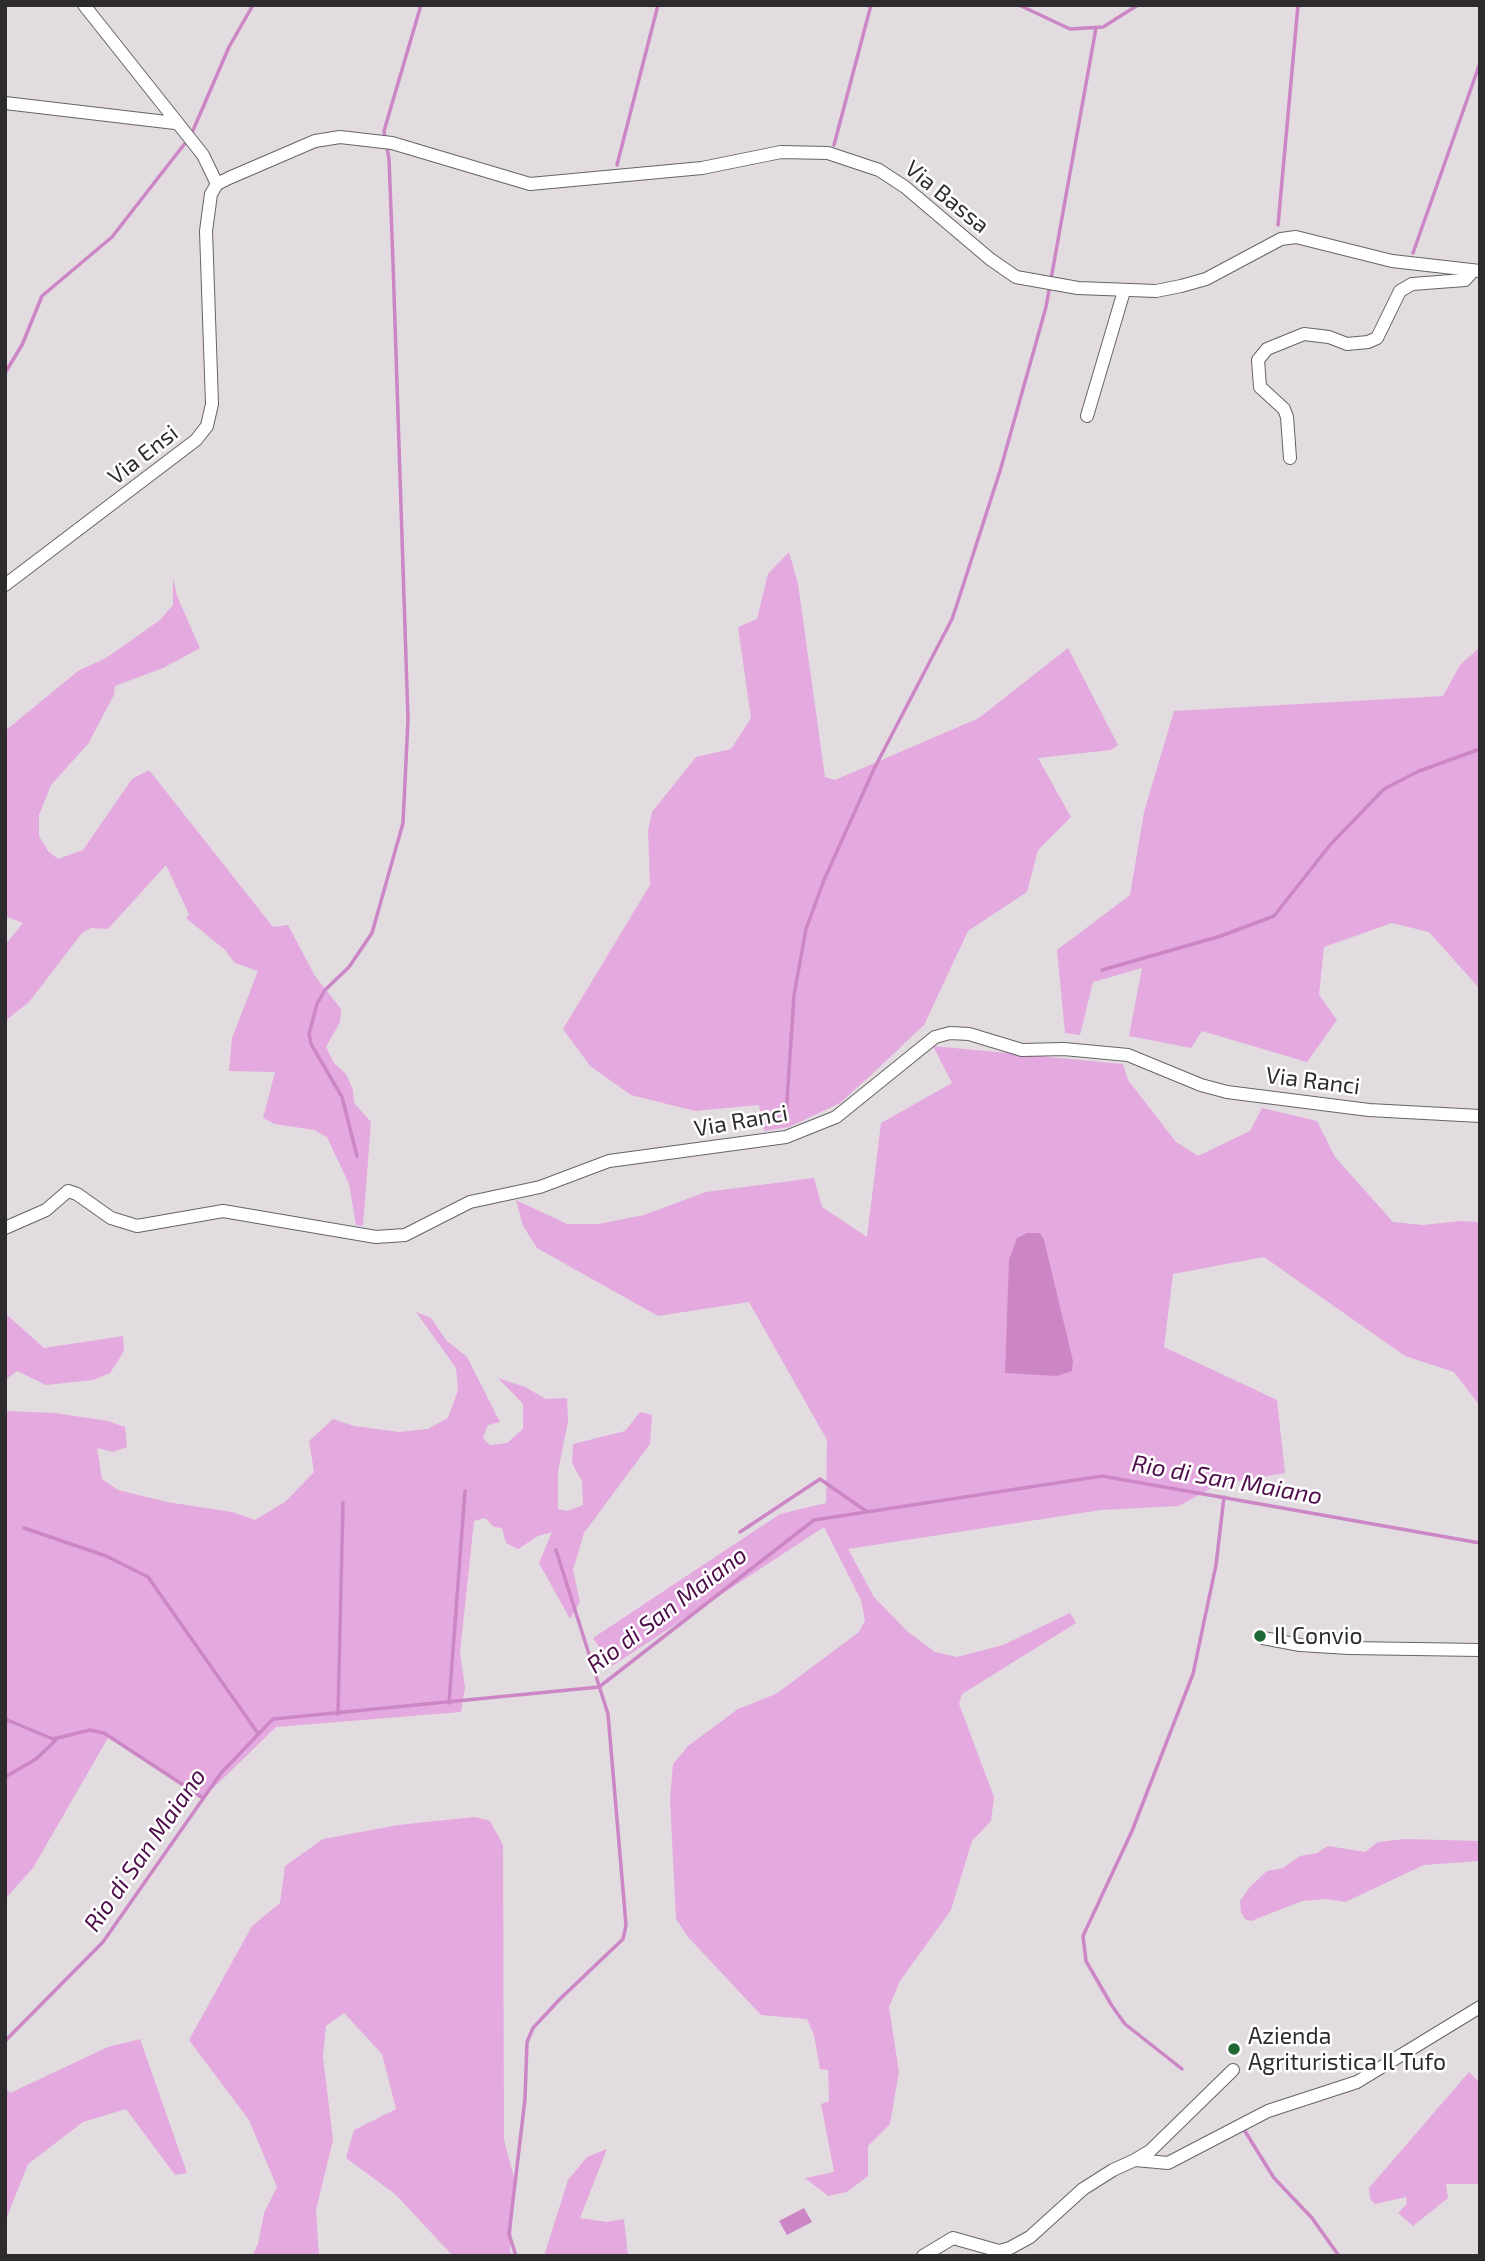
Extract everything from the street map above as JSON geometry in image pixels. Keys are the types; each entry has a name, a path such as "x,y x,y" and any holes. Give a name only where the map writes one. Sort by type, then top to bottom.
{"street":[{"path":"84,5 195,146 217,184"},
{"path":"5,103 178,127"},
{"name":"Via Bassa","path":"217,184 315,141 340,137 386,142 514,180 550,184 702,168 781,152 828,153 879,170 929,204 1002,269 1016,277 1051,285 1156,291 1206,279 1265,246 1281,239 1296,237 1392,261 1477,271"},
{"name":"Via Ensi","path":"5,586 196,440 207,426 212,404 206,211 217,184"},
{"path":"1290,458 1284,409 1260,387 1258,359 1267,349 1304,334 1329,337 1347,344 1368,342 1377,338 1400,291 1412,284 1465,280 1477,271"},
{"path":"1087,416 1124,291"},
{"name":"Via Ranci","path":"5,1228 46,1210 68,1191 111,1218 137,1226 223,1210 376,1237 405,1235 470,1202 540,1187 609,1161 786,1138 836,1117 935,1037 950,1032 969,1034 1022,1050 1064,1049 1128,1055 1201,1086 1227,1092 1369,1110 1480,1116"},
{"path":"1263,1638 1300,1645 1349,1648 1480,1650"},
{"path":"1135,2160 1168,2163 1268,2111 1357,2082 1480,2007"},
{"path":"923,2256 953,2238 999,2251 1030,2237 1083,2189 1150,2151 1233,2070"}],"shaded area":[{"path":"789,552 798,584 825,777 835,780 979,718 1068,648 1118,745 1111,750 1038,758 1071,817 1038,850 1027,892 968,931 924,1025 872,1074 840,1103 789,1127 764,1131 759,1105 695,1111 631,1095 590,1066 563,1029 650,885 648,831 652,812 696,757 731,749 751,718 738,627 757,619 768,574"},
{"path":"173,578 177,596 200,648 163,668 115,686 114,695 88,744 51,785 39,815 39,836 48,851 58,859 83,850 132,779 149,770 273,927 288,925 315,976 341,1009 340,1022 326,1047 334,1063 346,1074 353,1090 354,1103 371,1122 363,1226 356,1225 349,1184 327,1137 314,1130 275,1124 263,1118 275,1072 229,1071 232,1038 258,971 235,963 225,950 186,918 189,914 166,865 108,929 91,928 82,933 29,1002 5,1021 5,945 23,923 5,916 5,731 78,671 106,658 160,620 173,605"},
{"path":"1480,647 1480,989 1429,932 1392,923 1324,947 1319,995 1337,1020 1307,1062 1202,1031 1191,1048 1129,1036 1142,968 1093,982 1080,1035 1065,1033 1057,950 1130,895 1144,812 1174,711 1443,696 1460,665"},
{"path":"933,1046 1123,1064 1128,1080 1176,1142 1198,1156 1250,1131 1262,1108 1317,1121 1335,1157 1393,1222 1423,1225 1480,1222 1480,1406 1454,1372 1405,1356 1264,1257 1173,1274 1164,1347 1277,1400 1285,1473 1219,1484 1179,1506 1101,1510 848,1549 874,1597 907,1631 935,1652 957,1657 1003,1645 1070,1613 1076,1623 962,1694 959,1704 994,1797 991,1821 972,1841 951,1910 900,1981 889,2007 899,2072 890,2124 868,2146 868,2176 847,2192 828,2196 805,2178 834,2172 821,2104 829,2101 828,2070 820,2069 814,2035 807,2019 761,2015 688,1937 676,1919 670,1799 673,1764 688,1746 738,1709 776,1694 859,1632 865,1620 861,1600 824,1527 612,1666 593,1638 780,1514 826,1503 827,1440 749,1302 658,1316 537,1248 523,1226 516,1200 567,1224 598,1224 644,1215 706,1192 814,1178 822,1207 867,1237 881,1123 952,1083"},
{"path":"1027,1233 1040,1233 1044,1240 1073,1361 1072,1371 1057,1376 1005,1373 1009,1260 1017,1238"},
{"path":"416,1312 431,1318 446,1340 467,1357 500,1422 488,1425 483,1438 490,1445 507,1443 523,1429 523,1404 498,1378 525,1387 546,1399 567,1398 568,1422 558,1471 558,1509 567,1511 583,1505 582,1481 572,1463 573,1444 625,1431 640,1412 652,1415 650,1444 584,1533 573,1570 580,1602 570,1619 539,1563 552,1532 538,1536 518,1549 506,1543 502,1528 494,1527 485,1518 474,1521 460,1652 465,1688 461,1712 276,1727 203,1798 109,1736 33,1868 5,1899 5,1411 55,1413 108,1421 125,1427 127,1447 113,1452 97,1448 102,1479 118,1490 167,1502 232,1512 255,1520 285,1502 314,1472 309,1441 333,1419 354,1426 399,1432 428,1429 448,1418 458,1390 456,1368"},
{"path":"5,1313 44,1348 123,1336 124,1351 110,1373 93,1380 46,1385 17,1371 5,1380"},
{"path":"475,1817 490,1821 503,1845 504,2140 515,2181 510,2253 524,2256 453,2256 395,2194 346,2158 354,2130 396,2109 382,2054 344,2013 326,2026 323,2057 333,2140 316,2210 319,2256 252,2256 258,2244 264,2213 277,2187 249,2120 189,2040 252,1926 280,1903 285,1866 323,1839 398,1825"},
{"path":"1405,1839 1480,1841 1480,1861 1424,1865 1345,1902 1327,1899 1302,1901 1251,1921 1245,1919 1241,1912 1240,1901 1250,1887 1267,1871 1283,1868 1300,1856 1317,1853 1328,1846 1365,1852 1378,1842"},
{"path":"140,2039 187,2173 175,2175 126,2109 83,2122 28,2164 5,2222 5,2087 10,2093 108,2047"},
{"path":"1469,2072 1480,2083 1480,2184 1446,2184 1448,2198 1413,2226 1398,2213 1407,2204 1406,2197 1375,2204 1370,2199 1369,2188"},
{"path":"607,2149 580,2218 607,2222 624,2219 628,2256 544,2256 568,2180 587,2157"},
{"path":"804,2208 812,2222 787,2235 779,2221"}],"waterway":[{"path":"191,135 229,47 253,5"},
{"path":"357,1156 342,1097 311,1044 309,1034 317,1004 325,990 349,967 372,933 403,823 408,720 389,159 384,131 421,5"},
{"path":"617,165 658,5"},
{"path":"834,145 871,5"},
{"path":"1019,5 1070,29 1103,27 1138,5"},
{"path":"1278,225 1298,5"},
{"path":"786,1116 794,995 806,929 824,880 874,769 952,619 1000,471 1046,307 1096,28"},
{"path":"1413,253 1480,63"},
{"path":"5,373 22,345 42,296 112,237 186,142"},
{"path":"1102,970 1221,936 1274,916 1330,845 1384,789 1419,771 1480,749"},
{"name":"Rio di San Maiano","path":"5,2041 103,1942 221,1773 273,1719 599,1687 814,1520 1102,1476 1480,1543"},
{"path":"740,1532 820,1479 866,1511"},
{"path":"449,1703 465,1491"},
{"path":"1182,2069 1125,2024 1086,1961 1083,1936 1132,1831 1193,1674 1216,1565 1224,1497"},
{"path":"338,1714 343,1503"},
{"path":"24,1528 106,1556 148,1577 257,1732"},
{"path":"516,2256 509,2234 525,2099 527,2042 533,2028 560,1999 623,1939 626,1925 608,1714 556,1550"},
{"path":"5,1719 53,1739 90,1730 104,1733 203,1798"},
{"path":"5,1777 36,1759 56,1740"},
{"path":"1243,2128 1274,2178 1312,2218 1339,2256"}],"place":[{"name":"Il Convio","path":"1260,1636"},
{"name":"Azienda Agrituristica Il Tufo","path":"1234,2049"}]}
